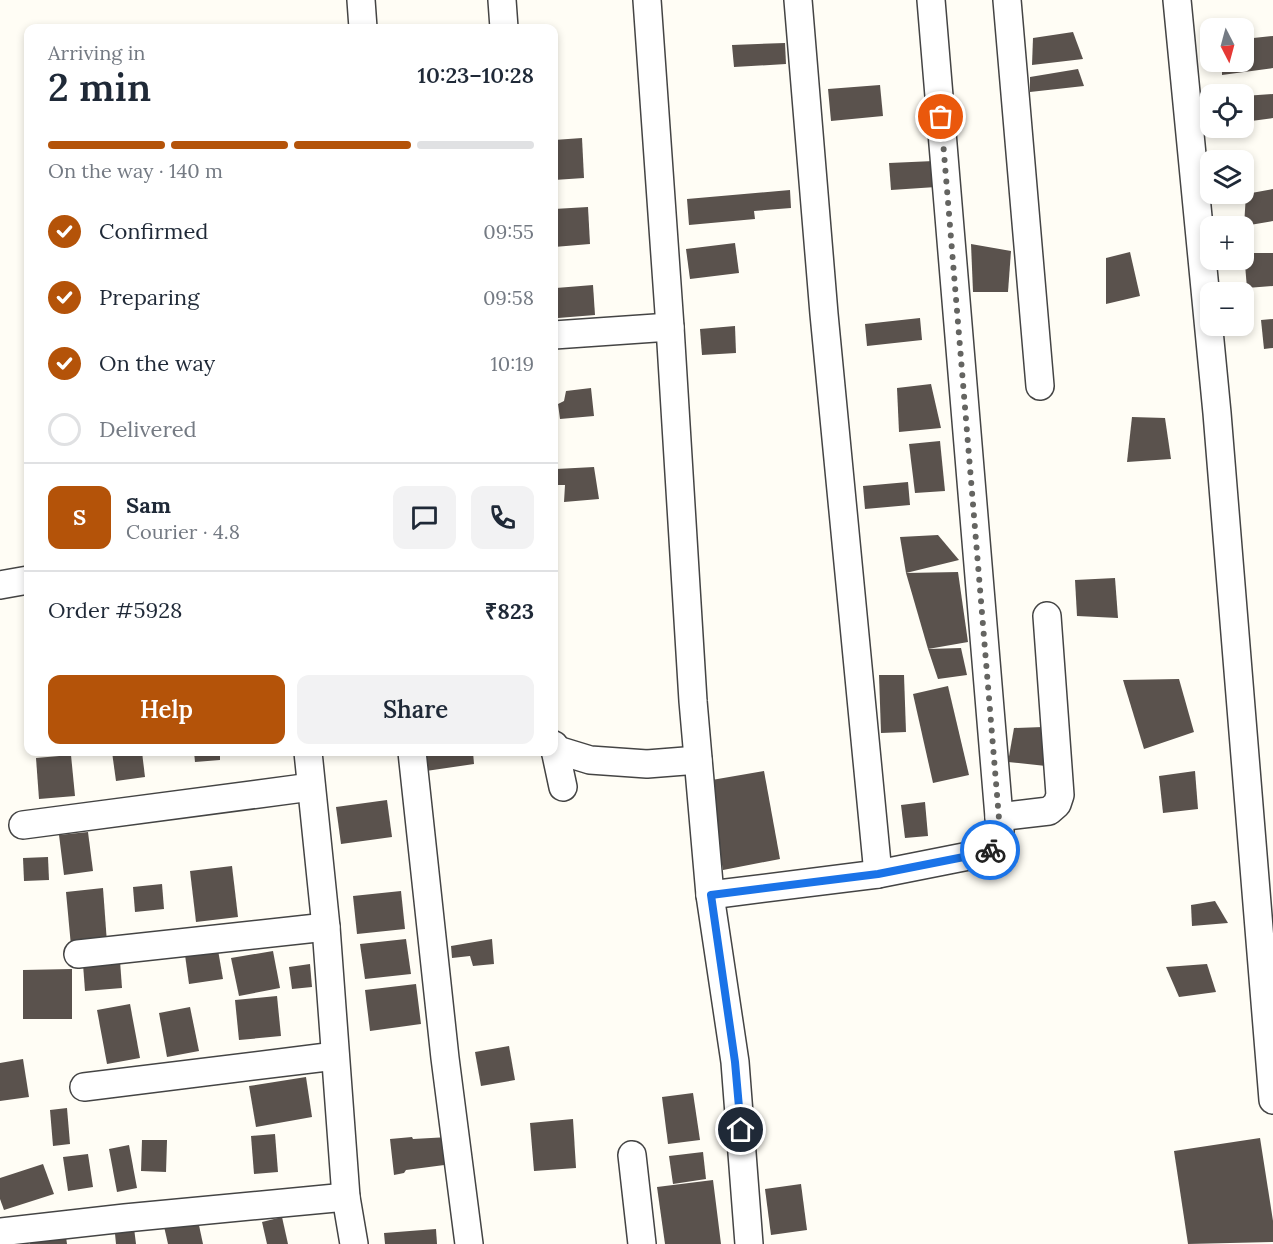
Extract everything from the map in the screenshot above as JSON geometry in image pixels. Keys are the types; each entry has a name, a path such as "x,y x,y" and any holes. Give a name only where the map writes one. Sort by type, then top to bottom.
{"street":[{"path":"362,0 363,24"},
{"path":"502,0 504,24"},
{"path":"647,0 698,760 711,895 735,1062 749,1244"},
{"path":"798,0 824,314 878,874"},
{"path":"711,895 878,874 984,853 997,847 1000,831 999,817 931,0"},
{"path":"1007,0 1040,386"},
{"path":"1177,0 1217,414 1273,1100"},
{"path":"558,335 670,327"},
{"path":"0,585 24,581"},
{"path":"999,817 1049,810 1057,804 1060,795 1047,616"},
{"path":"558,748 590,760 647,764 698,760"},
{"path":"308,756 326,927 346,1197 354,1244"},
{"path":"412,756 442,1034 469,1244"},
{"path":"556,756 563,787"},
{"path":"22,825 311,787"},
{"path":"78,954 326,927"},
{"path":"84,1087 335,1056"},
{"path":"632,1155 642,1244"},
{"path":"0,1232 136,1216 346,1197"}],"building":[{"path":"1073,32 1083,59 1032,65 1033,38"},
{"path":"1273,36 1273,68 1254,71 1254,38"},
{"path":"785,43 786,64 734,67 732,45"},
{"path":"1078,69 1084,86 1030,92 1030,77"},
{"path":"1222,72 1244,72 1222,75"},
{"path":"880,85 883,116 831,121 828,89"},
{"path":"1273,94 1273,118 1254,121 1254,95"},
{"path":"582,138 584,178 558,180 558,140"},
{"path":"934,161 936,187 891,190 889,163"},
{"path":"1273,189 1273,221 1254,224 1254,216 1245,216 1245,204 1254,204 1254,193"},
{"path":"790,190 791,208 754,211 755,219 689,225 687,199"},
{"path":"588,207 590,244 558,247 558,209"},
{"path":"735,243 739,273 690,279 686,249"},
{"path":"971,244 1011,251 1008,292 973,292"},
{"path":"1130,252 1140,296 1106,304 1106,258"},
{"path":"1254,253 1273,253 1273,286 1254,287 1254,282 1246,282 1245,270 1254,270"},
{"path":"593,285 595,315 558,318 558,288"},
{"path":"920,318 922,340 867,346 865,324"},
{"path":"1273,319 1273,348 1264,349 1261,320"},
{"path":"735,326 736,353 702,355 700,329"},
{"path":"931,384 941,428 899,432 897,388"},
{"path":"591,388 594,416 560,419 558,404 564,401 566,391"},
{"path":"1132,417 1165,418 1171,459 1127,462"},
{"path":"940,441 945,491 915,493 909,444"},
{"path":"594,467 599,499 564,502 565,485 558,485 558,469"},
{"path":"908,482 910,505 865,509 863,486"},
{"path":"938,535 959,560 906,573 900,537"},
{"path":"958,572 968,642 928,649 906,573"},
{"path":"1115,578 1118,618 1077,616 1075,580"},
{"path":"961,648 967,675 938,679 928,649"},
{"path":"879,675 904,675 906,732 881,733"},
{"path":"1179,679 1194,732 1144,749 1123,680"},
{"path":"948,686 969,775 933,783 913,694"},
{"path":"1043,727 1046,766 1008,762 1014,728"},
{"path":"71,756 75,796 39,799 36,758"},
{"path":"113,756 142,756 145,777 116,781"},
{"path":"194,756 220,756 220,760 195,762"},
{"path":"424,756 473,756 474,764 426,771"},
{"path":"764,771 780,859 723,870 706,781"},
{"path":"1195,771 1198,809 1163,813 1159,776"},
{"path":"387,800 392,837 341,844 336,807"},
{"path":"925,802 928,836 905,838 901,805"},
{"path":"88,832 93,871 64,875 59,835"},
{"path":"48,857 49,880 24,881 23,858"},
{"path":"232,866 238,917 196,922 190,871"},
{"path":"162,884 164,909 135,912 133,887"},
{"path":"103,888 107,943 71,946 66,892"},
{"path":"401,891 405,929 357,934 353,896"},
{"path":"1215,901 1228,923 1192,926 1191,905"},
{"path":"406,939 411,974 365,979 360,944"},
{"path":"492,939 494,964 473,966 470,956 452,958 451,946"},
{"path":"218,950 223,979 189,984 185,955"},
{"path":"273,951 280,988 239,996 231,958"},
{"path":"120,961 122,988 85,991 83,964"},
{"path":"310,964 312,987 292,989 289,967"},
{"path":"1207,964 1216,992 1179,997 1166,967"},
{"path":"72,969 72,1019 23,1019 23,970"},
{"path":"416,984 421,1024 370,1031 365,990"},
{"path":"277,996 281,1036 239,1040 235,1000"},
{"path":"130,1004 140,1058 107,1064 97,1010"},
{"path":"190,1007 199,1051 167,1057 159,1013"},
{"path":"509,1046 515,1080 481,1086 475,1052"},
{"path":"23,1059 29,1097 0,1101 0,1063"},
{"path":"306,1077 312,1117 256,1127 249,1086"},
{"path":"693,1093 700,1140 668,1144 662,1097"},
{"path":"67,1108 70,1144 53,1146 50,1110"},
{"path":"573,1119 576,1168 534,1171 530,1123"},
{"path":"275,1134 278,1172 254,1174 251,1136"},
{"path":"412,1137 413,1139 449,1137 452,1164 406,1170 404,1173 394,1175 390,1139"},
{"path":"1260,1138 1273,1221 1273,1242 1188,1244 1174,1151"},
{"path":"142,1140 167,1140 166,1172 141,1171"},
{"path":"129,1145 137,1188 117,1192 109,1149"},
{"path":"703,1152 706,1179 673,1184 669,1156"},
{"path":"88,1154 93,1187 68,1191 63,1157"},
{"path":"43,1164 54,1194 4,1210 0,1199 0,1178"},
{"path":"713,1180 721,1244 665,1244 657,1187"},
{"path":"801,1184 807,1230 771,1235 765,1189"},
{"path":"197,1216 203,1244 168,1244 163,1222"},
{"path":"282,1217 288,1244 267,1244 262,1222"},
{"path":"133,1220 136,1244 116,1244 114,1223"},
{"path":"436,1229 437,1244 385,1244 384,1233"},
{"path":"65,1230 67,1244 30,1244 29,1233"}],"way so far":[{"path":"941,117 1000,831 997,847 990,850"}],"route":[{"path":"741,1130 735,1062 711,895 878,874 990,850"}]}
